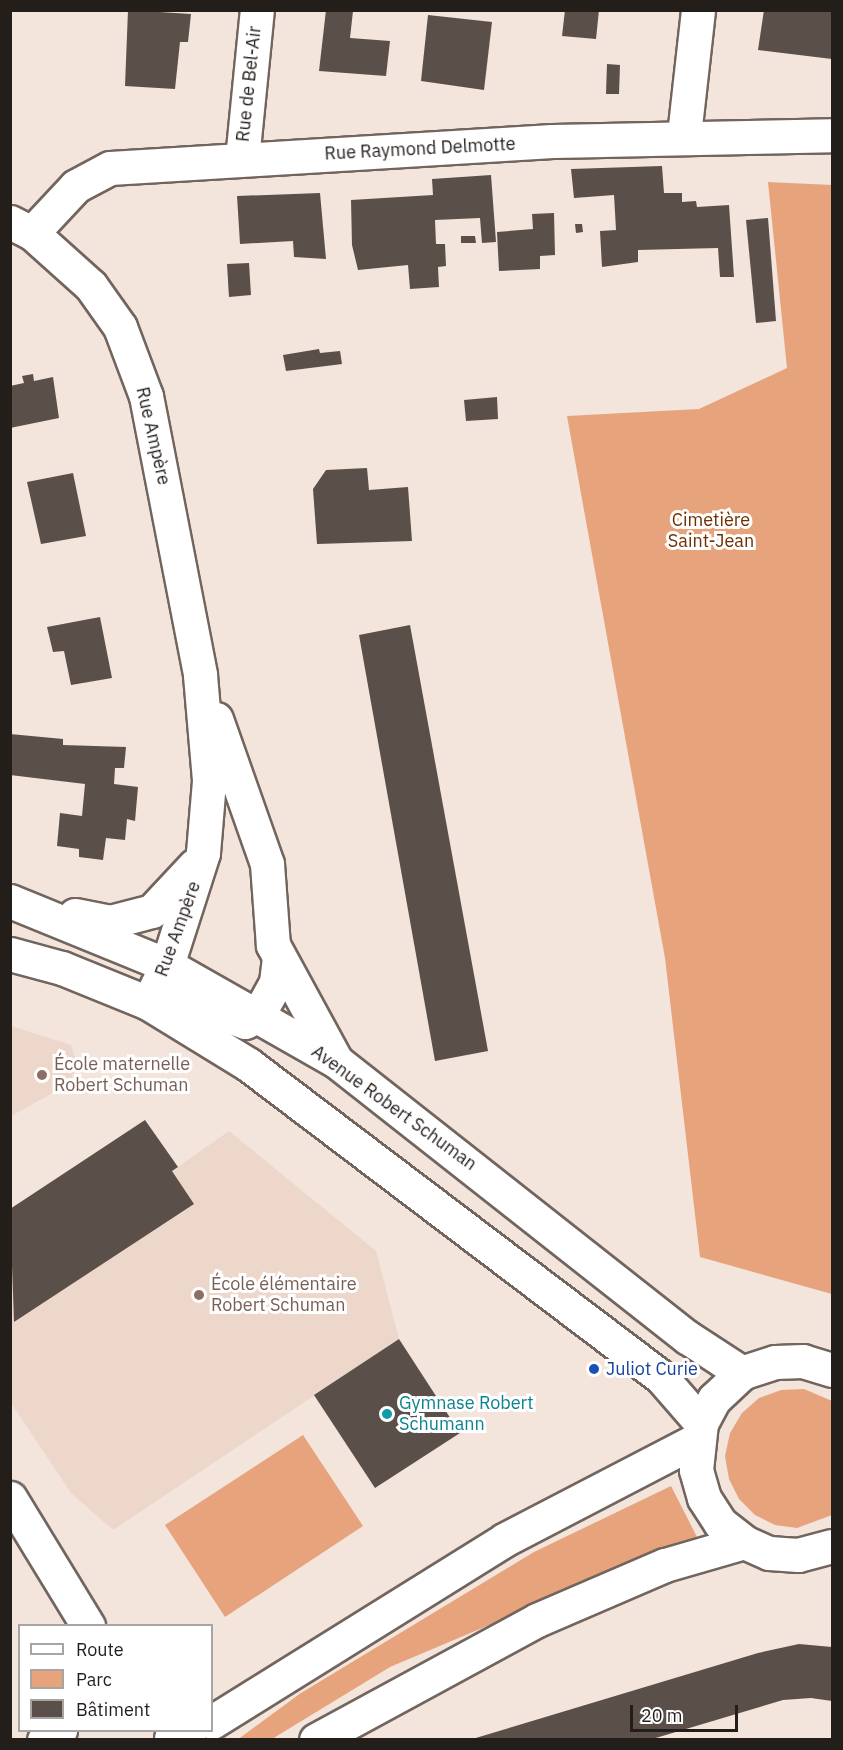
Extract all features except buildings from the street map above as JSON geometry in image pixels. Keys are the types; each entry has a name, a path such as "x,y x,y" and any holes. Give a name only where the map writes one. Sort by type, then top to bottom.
{"main road":[{"name":"Rue de Bel-Air","path":"242,159 257,10"},
{"path":"684,135 698,10"},
{"name":"Rue Raymond Delmotte","path":"21,228 76,186 110,168 684,135 832,135"},
{"name":"Rue Ampère","path":"10,198 21,228 92,286 120,327 146,396 200,675 209,781 203,853 167,965 148,1003"},
{"name":"Rue Ampère","path":"200,675 267,864 273,945 336,1061"},
{"name":"Rue Ampère","path":"45,915 82,915 110,922 152,911 181,884 203,853"},
{"name":"Avenue Robert Schuman","path":"10,901 167,965 336,1061 687,1337 742,1373"},
{"path":"10,954 62,968 148,1003 249,1065 661,1377 699,1431"},
{"name":"Rue Ampère","path":"258,1015 276,982 279,957"},
{"path":"148,1003 194,1004 245,1022 258,1015"},
{"path":"832,1370 802,1361 776,1362 742,1373 714,1399 699,1431 696,1470 704,1498 720,1523 744,1542 769,1553 798,1555 832,1546"},
{"path":"213,1721 504,1540 699,1431"},
{"path":"10,1498 87,1624"},
{"path":"316,1740 537,1620 665,1565 744,1542"}],"shaded area":[{"name":"École maternelle Robert Schuman","path":"11,1026 71,1045 77,1065 69,1084 11,1116"},
{"name":"École élémentaire Robert Schuman","path":"145,1120 178,1167 229,1131 376,1251 399,1339 113,1530 71,1493 11,1403 11,1209"}],"green space":[{"name":"Cimetière Saint-Jean","path":"768,182 832,185 832,1294 700,1257 665,958 567,416 699,409 787,368"},
{"path":"804,1389 832,1401 832,1515 797,1528 775,1525 755,1515 739,1499 729,1479 725,1456 730,1433 742,1413 759,1398 781,1390"},
{"path":"303,1435 363,1526 225,1617 165,1525"},
{"path":"671,1486 697,1537 390,1667 272,1739 237,1740 301,1693 534,1552"}],"place":[{"name":"École maternelle Robert Schuman","path":"42,1075"},
{"name":"École élémentaire Robert Schuman","path":"199,1295"},
{"name":"Juliot Curie","path":"594,1369"},
{"name":"Gymnase Robert Schumann","path":"387,1414"}]}
